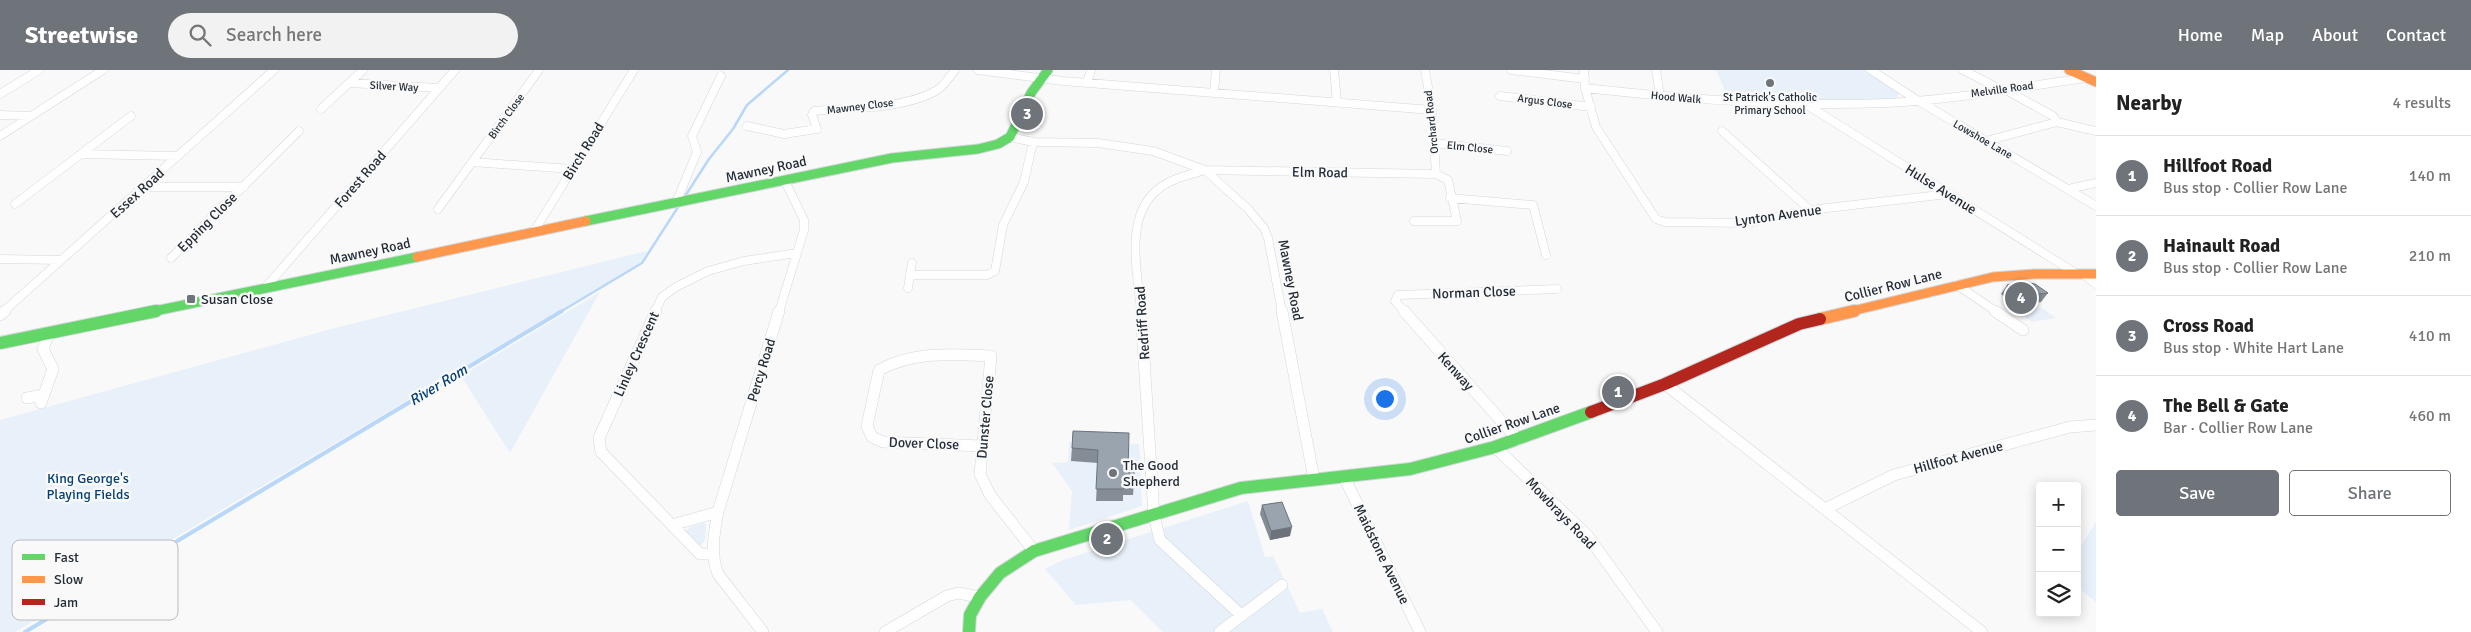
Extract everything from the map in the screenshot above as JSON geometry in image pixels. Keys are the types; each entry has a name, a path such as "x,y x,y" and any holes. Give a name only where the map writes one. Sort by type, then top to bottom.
{"main road":[{"path":"2069,70 2091,80"},
{"path":"1010,137 1044,74"},
{"name":"Mawney Road","path":"0,343 892,158 978,149 998,144 1010,137"},
{"name":"Collier Row Lane","path":"968,632 970,615 980,597 1000,573 1034,551 1241,488 1410,469 1495,447 1665,384 1799,324 1957,285 2009,276 2096,274"}],"street":[{"path":"0,94 39,70"},
{"path":"0,136 103,70"},
{"name":"Essex Road","path":"0,315 274,70"},
{"name":"Silver Way","path":"321,110 363,70"},
{"name":"Forest Road","path":"265,288 455,70"},
{"name":"Birch Close","path":"438,209 539,70"},
{"name":"Birch Road","path":"533,232 634,70"},
{"name":"Mawney Close","path":"747,126 784,134 817,129 812,115 814,112 911,100 940,87 955,70"},
{"path":"978,70 1044,74 1087,83 1432,110"},
{"path":"1087,83 1091,70"},
{"path":"1214,92 1216,70"},
{"path":"1334,70 1337,102"},
{"name":"Orchard Road","path":"1425,70 1432,110 1436,174"},
{"name":"Hood Walk","path":"1511,70 1585,79 1660,96 1806,104 1917,100"},
{"path":"1656,70 1660,96"},
{"name":"Lowshoe Lane","path":"1871,70 1917,100 2096,206"},
{"path":"1963,70 2053,116 2057,122"},
{"path":"682,202 697,152 692,136 721,76"},
{"name":"Lynton Avenue","path":"1585,79 1596,127 1656,219 1664,222 1747,223 1810,210 1948,194"},
{"name":"Melville Road","path":"1917,100 2091,80"},
{"name":"Silver Way","path":"349,84 439,88"},
{"name":"Argus Close","path":"1500,96 1590,107"},
{"name":"Hulse Avenue","path":"1806,104 1948,194 2096,284"},
{"path":"0,115 30,116"},
{"path":"15,204 131,116"},
{"path":"1986,141 2057,122 2096,131"},
{"path":"1722,131 1810,210"},
{"name":"Epping Close","path":"171,258 300,132"},
{"name":"Mawney Road","path":"1010,137 1033,142 1098,142 1154,151 1205,170 1248,209 1264,228 1268,238 1314,479"},
{"path":"911,275 987,275 995,271 1003,225 1024,182 1033,142"},
{"name":"Elm Close","path":"1434,143 1507,150"},
{"path":"81,154 178,156"},
{"path":"472,162 572,169"},
{"name":"Elm Road","path":"1205,170 1436,174"},
{"name":"Redriff Road","path":"1205,170 1172,178 1156,188 1145,201 1137,220 1136,237 1154,516 1160,540 1241,615"},
{"path":"1414,221 1457,221 1450,198 1448,180 1436,174"},
{"name":"Percy Road","path":"713,558 718,512 804,230 804,220 786,181"},
{"path":"2068,189 2096,183"},
{"name":"Epping Close","path":"145,186 244,186"},
{"path":"1450,198 1533,205 1546,255"},
{"name":"Linley Crescent","path":"713,558 700,554 602,452 599,438 662,297 676,286 703,272 798,253"},
{"path":"0,259 61,260"},
{"path":"908,288 912,263"},
{"path":"1957,285 2023,330"},
{"name":"Norman Close","path":"1395,301 1398,295 1410,294 1558,289"},
{"name":"Kenway","path":"1395,301 1518,440"},
{"path":"27,398 42,399 53,369 43,349 48,333"},
{"name":"Dover Close","path":"982,446 883,442 872,436 867,426 879,370 894,360 916,355 991,356"},
{"name":"Dunster Close","path":"991,356 980,474 990,495 1034,551"},
{"path":"1665,384 1827,508 1982,632"},
{"name":"Hillfoot Avenue","path":"1827,508 1894,475 2070,427 2096,425"},
{"name":"Mowbrays Road","path":"1495,447 1588,535 1657,632"},
{"name":"Maidstone Avenue","path":"1344,477 1420,632"},
{"path":"672,525 718,512"},
{"path":"713,558 718,574 763,632"},
{"path":"1220,632 1282,585"},
{"path":"885,632 947,596 958,594 980,597"}],"green space":[{"path":"1716,70 1865,70 1899,94 1897,98 1854,101 1812,101 1727,96"},
{"name":"King George's Playing Fields","path":"647,251 640,263 171,540 12,540 12,620 35,620 15,632 0,632 0,420 335,328"},
{"path":"600,292 510,453 461,376"},
{"path":"2015,308 2042,308 2056,318 2031,322"},
{"path":"1069,442 1139,444 1142,506 1069,530 1072,491 1052,463 1068,462"},
{"path":"1248,501 1265,557 1273,556 1300,613 1322,609 1333,632 1163,632 1131,600 1076,605 1045,569 1063,560"},
{"path":"2096,522 2096,602 2081,590 2081,546"},
{"path":"706,524 705,540 701,545 698,545 686,531 690,527"}],"building":[{"path":"2035,284 2048,293 2021,296 2007,285"},
{"name":"The Good Shepherd","path":"1073,431 1129,433 1128,472 1134,472 1134,483 1123,483 1124,489 1096,489 1098,450 1072,448"},
{"path":"1282,502 1292,527 1271,531 1262,505"}],"waterway":[{"name":"River Rom","path":"560,312 642,263 709,159 733,129 747,105 788,70"},
{"name":"River Rom","path":"178,541 562,311"},
{"name":"River Rom","path":"25,632 45,620"}],"traffic: fast":[{"path":"586,221 892,158 978,149 998,144 1010,137 1031,93 1048,70"},
{"path":"0,343 417,257"},
{"path":"969,632 970,615 980,597 1000,573 1034,551 1241,488 1410,469 1495,447 1591,412"}],"traffic: slow":[{"path":"2069,70 2096,82"},
{"path":"417,257 586,221"},
{"path":"1820,319 1993,277 2034,274 2096,274"}],"traffic: jam":[{"path":"1591,412 1665,384 1799,324 1820,319"}],"place":[{"name":"St Patrick's Catholic Primary School","path":"1770,83"},
{"name":"Cross Road","path":"1027,114"},
{"name":"The Bell & Gate","path":"2021,298"},
{"name":"Susan Close","path":"191,299"},
{"name":"Hillfoot Road","path":"1618,392"},
{"name":"The Good Shepherd","path":"1113,473"},
{"name":"Hainault Road","path":"1107,539"}]}
